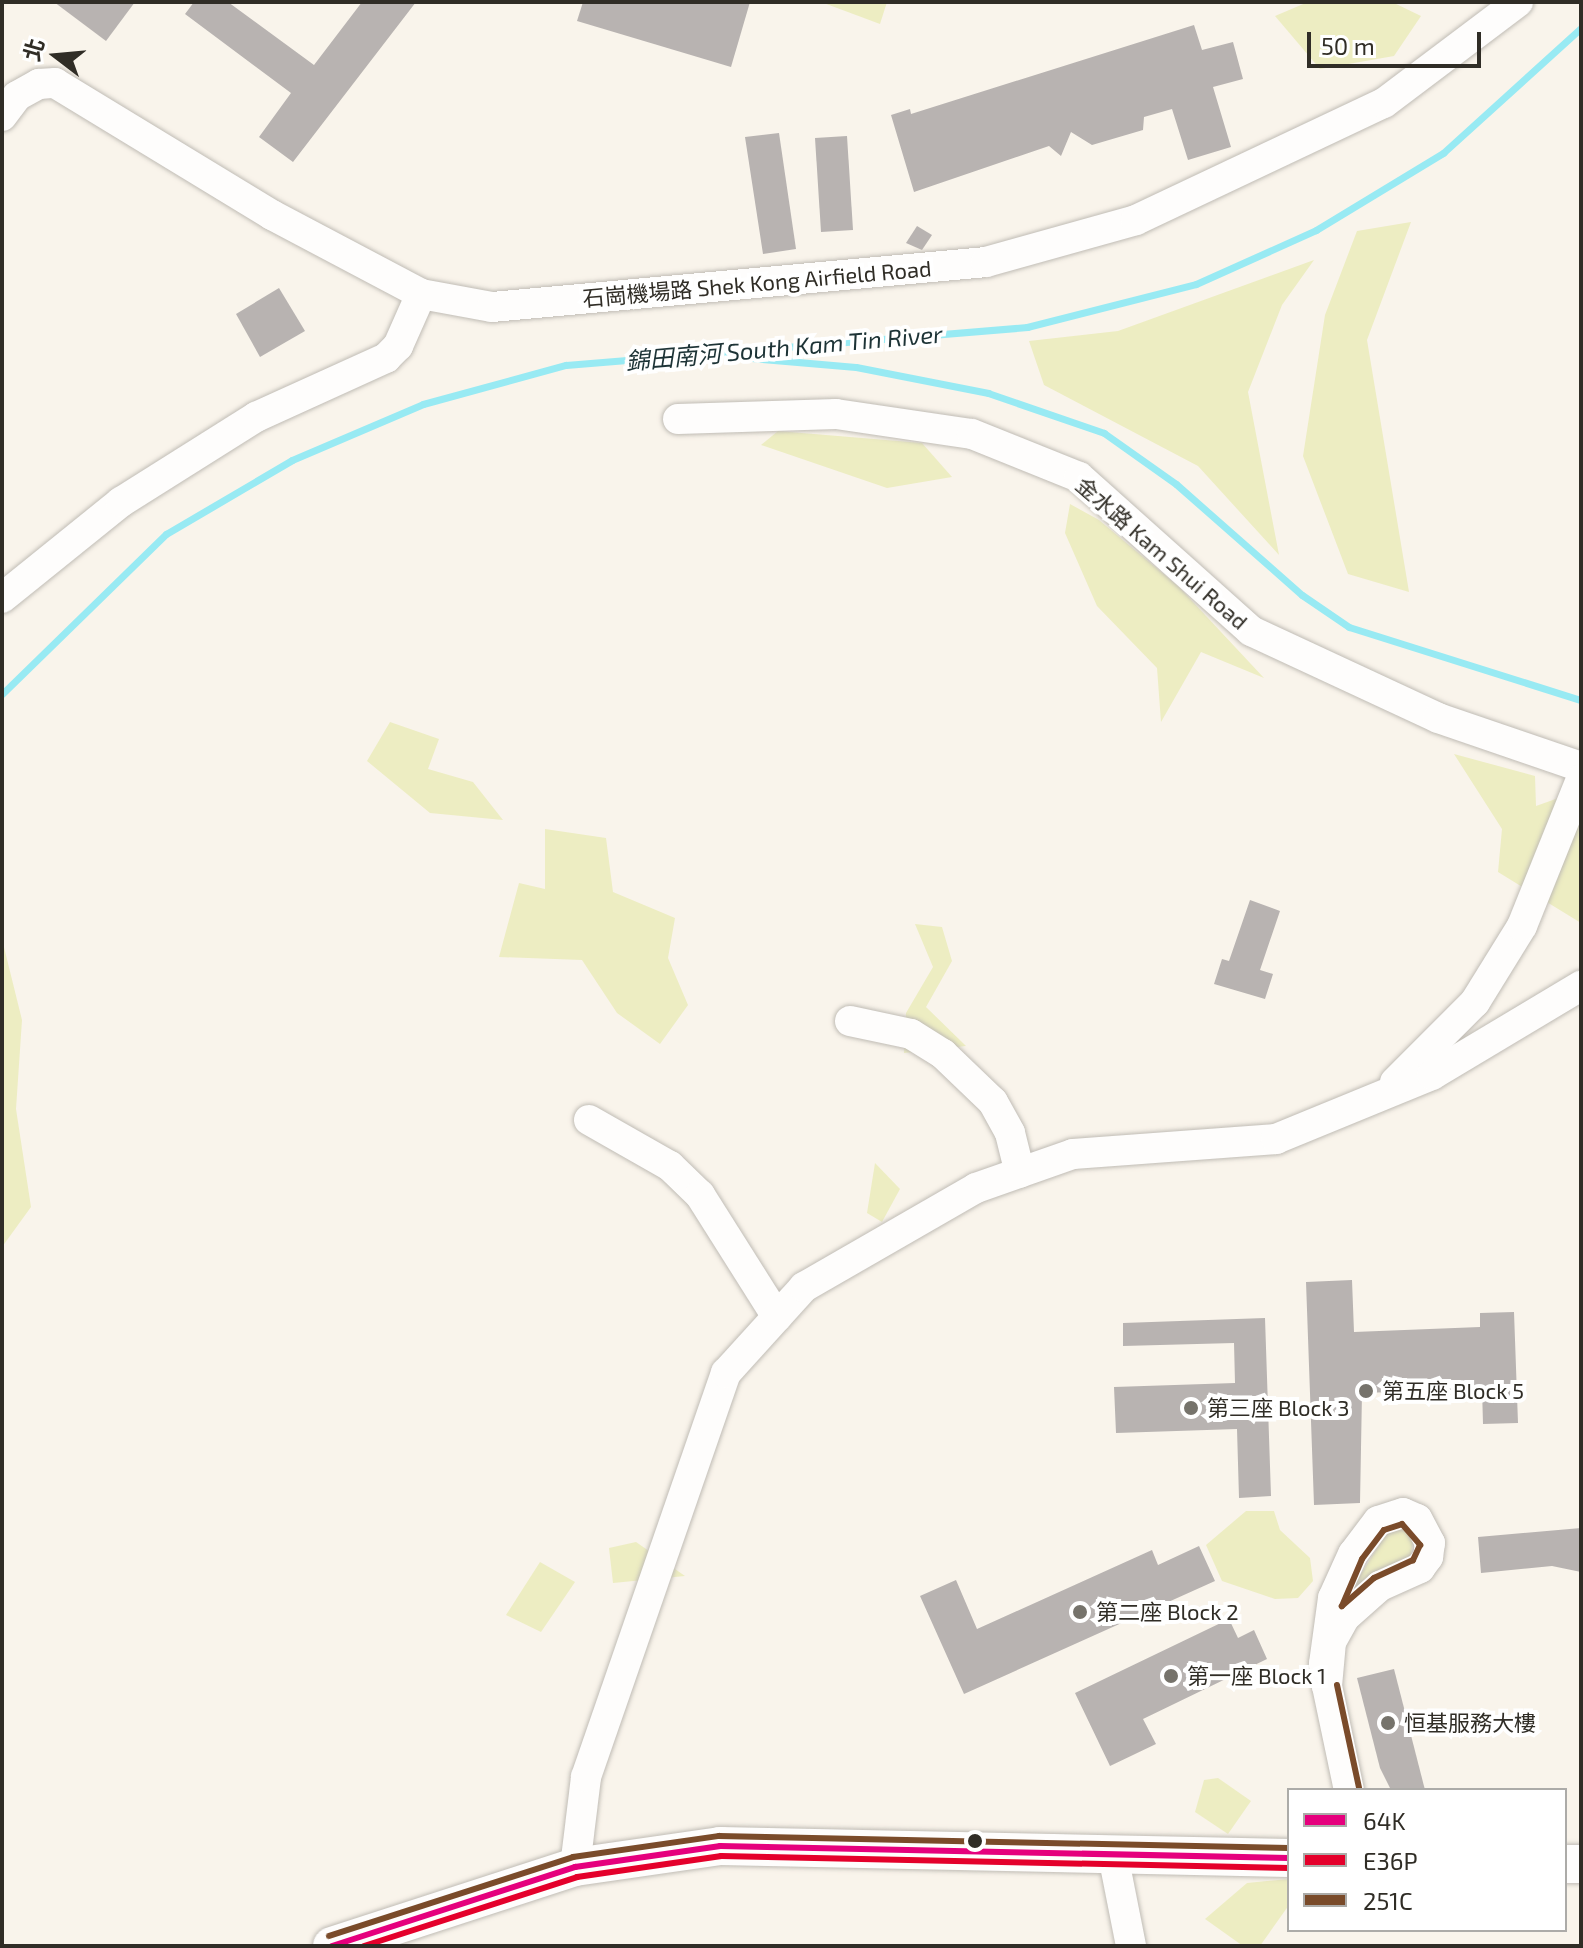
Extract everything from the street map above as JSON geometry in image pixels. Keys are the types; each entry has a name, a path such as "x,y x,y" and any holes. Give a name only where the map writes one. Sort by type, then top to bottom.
{"main road":[{"path":"332,1946 575,1867 720,1846 1287,1858"}],"street":[{"name":"石崗機場路 Shek Kong Airfield Road","path":"2,116 17,96 39,84 55,83 272,215 421,294 492,307 986,262 1136,220 1259,165 1384,103 1518,2"},
{"path":"2,598 121,502 256,417 386,358 398,346 421,294"},
{"name":"金水路 Kam Shui Road","path":"678,419 836,414 972,434 1079,477 1251,631 1438,718 1581,767"},
{"path":"1389,1090 1475,1002 1522,926 1581,779"},
{"path":"575,1867 586,1777 726,1373 804,1287 976,1188 1073,1154 1276,1139 1389,1090 1432,1075 1581,986"},
{"path":"850,1021 911,1034 943,1054 993,1102 1010,1133 1020,1173"},
{"path":"589,1120 670,1166 700,1195 777,1317"},
{"path":"1327,1686 1331,1642 1345,1617 1380,1586 1420,1568 1428,1557 1430,1543 1417,1519 1403,1513 1378,1521 1341,1575 1326,1623 1327,1686 1349,1788"},
{"path":"1113,1855 1131,1946"}],"green space":[{"path":"821,2 887,2 880,24"},
{"path":"1308,2 1392,2 1421,16 1394,56 1320,69 1275,16"},
{"path":"1411,222 1367,340 1409,592 1348,574 1303,456 1325,315 1357,231"},
{"path":"1314,260 1282,305 1248,392 1279,555 1198,466 1044,385 1029,341 1118,331"},
{"path":"778,431 922,443 952,477 887,488 761,445"},
{"path":"1070,504 1099,520 1179,587 1264,678 1201,652 1161,722 1157,668 1097,606 1065,533"},
{"path":"390,722 439,739 428,769 473,782 503,820 430,813 367,761"},
{"path":"1454,754 1535,776 1536,806 1581,790 1581,923 1498,872 1502,829"},
{"path":"545,829 606,838 613,892 675,918 668,958 688,1005 660,1044 617,1013 582,960 499,957 519,883 545,889"},
{"path":"915,924 942,927 952,961 926,1007 966,1046 904,1053 906,1013 933,967"},
{"path":"2,939 22,1020 16,1109 31,1207 2,1247"},
{"path":"875,1163 900,1189 882,1222 867,1213"},
{"path":"1246,1511 1274,1511 1280,1530 1310,1558 1313,1581 1298,1598 1275,1599 1222,1581 1206,1545"},
{"path":"1401,1527 1414,1536 1410,1558 1373,1574 1348,1595 1387,1532"},
{"path":"636,1542 685,1576 613,1583 609,1548"},
{"path":"540,1562 575,1582 541,1632 506,1615"},
{"path":"1218,1778 1251,1801 1228,1834 1195,1812 1204,1780"},
{"path":"1287,1879 1287,1908 1260,1946 1243,1946 1205,1919 1247,1883"}],"building":[{"path":"54,2 135,2 106,41"},
{"path":"194,2 228,2 314,65 362,2 416,2 293,162 259,137 291,93 185,14"},
{"path":"583,2 750,2 731,67 577,21"},
{"path":"1194,25 1202,50 1233,42 1243,79 1213,87 1231,147 1188,160 1172,109 1144,117 1143,130 1092,145 1071,132 1061,156 1049,146 914,192 891,115 910,109 911,114"},
{"path":"779,133 796,249 763,254 745,137"},
{"path":"847,136 853,230 821,232 815,138"},
{"path":"917,226 932,235 922,250 906,243"},
{"path":"279,288 305,331 260,357 236,314"},
{"path":"1250,900 1280,911 1260,970 1273,974 1265,999 1214,984 1222,959 1229,961"},
{"name":"第五座 Block 5","path":"1352,1280 1354,1332 1480,1327 1480,1313 1514,1312 1518,1423 1483,1424 1482,1389 1362,1393 1360,1503 1314,1505 1306,1282"},
{"name":"第三座 Block 3","path":"1265,1318 1271,1496 1239,1498 1237,1429 1116,1433 1114,1387 1235,1383 1234,1343 1123,1346 1123,1323"},
{"path":"1581,1528 1581,1572 1552,1566 1481,1573 1478,1537"},
{"name":"第二座 Block 2","path":"1199,1546 1215,1581 964,1694 920,1596 956,1580 977,1629 1152,1550 1158,1565"},
{"name":"第一座 Block 1","path":"1229,1619 1238,1638 1254,1630 1267,1659 1143,1719 1156,1744 1110,1766 1075,1693"},
{"name":"恒基服務大樓","path":"1394,1669 1424,1788 1390,1788 1380,1768 1357,1678"}],"waterway":[{"name":"錦田南河 South Kam Tin River","path":"2,694 166,534 292,460 423,404 566,365 1027,327 1196,284 1316,230 1443,153 1581,28"},
{"path":"728,356 856,367 988,393 1104,433 1176,484 1302,595 1349,627 1581,700"}],"transit line":[{"name":"251C","path":"1402,1524 1420,1545 1413,1560 1374,1578 1342,1606 1362,1559 1384,1530 1402,1524"},
{"name":"251C","path":"1337,1685 1359,1788"},
{"name":"251C","path":"329,1936 573,1857 719,1836 1287,1848"},
{"name":"64K","path":"332,1946 575,1867 720,1846 1287,1858"},
{"name":"E36P","path":"364,1946 577,1877 721,1856 1287,1868"}],"place":[{"name":"第五座 Block 5","path":"1366,1391"},
{"name":"第三座 Block 3","path":"1191,1408"},
{"name":"第二座 Block 2","path":"1080,1612"},
{"name":"第一座 Block 1","path":"1171,1676"},
{"name":"恒基服務大樓","path":"1388,1723"}]}
